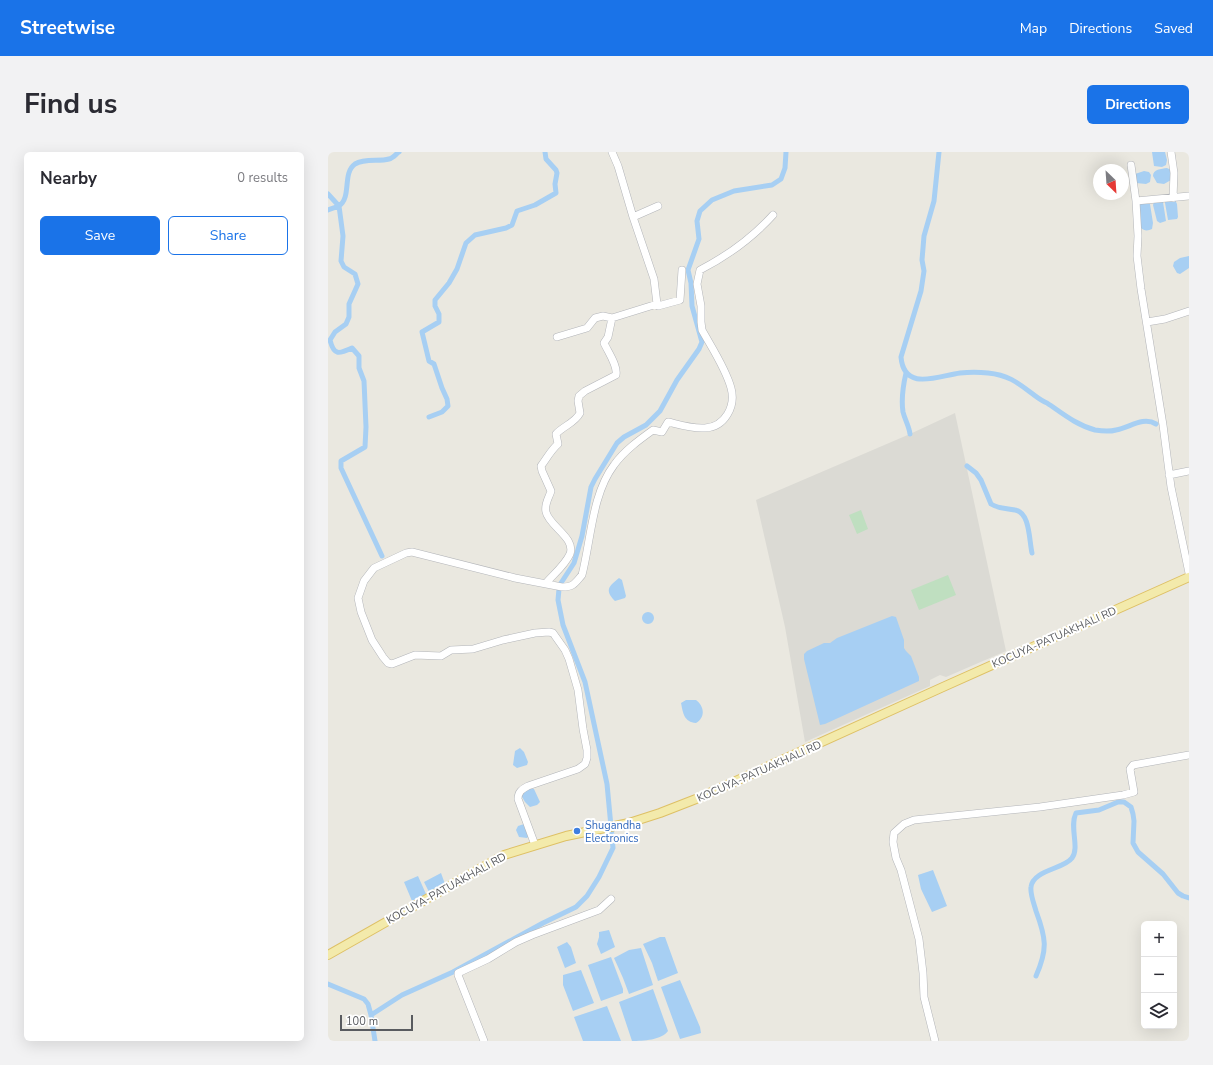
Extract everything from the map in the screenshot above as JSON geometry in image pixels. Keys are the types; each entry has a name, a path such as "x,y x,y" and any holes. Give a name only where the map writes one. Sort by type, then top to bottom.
{"main road":[{"name":"KOCUYA-PATUAKHALI RD","path":"328,955 504,855 566,836 618,825 660,813 696,799 1189,577"}],"street":[{"path":"612,152 618,166 654,279 657,304"},
{"path":"1171,152 1174,173 1173,198"},
{"path":"1131,165 1136,201 1138,236 1137,256 1141,289 1163,426 1169,475 1189,573"},
{"path":"1136,201 1189,196"},
{"path":"633,217 658,206"},
{"path":"535,845 518,799 518,794 528,786 578,769 585,764 587,758 578,690 569,658 565,650 555,636 549,632 535,633 503,640 473,649 449,650 441,656 415,655 400,662 392,664 388,663 372,640 361,612 358,598 364,581 374,568 406,553 412,552 516,578 570,587 575,583 582,575 600,492 614,465 633,444 653,430 662,432 668,422 692,428 706,428 717,424 728,416 733,403 731,387 726,374 702,330 701,306 697,284 700,270 741,246 773,215"},
{"path":"557,337 587,328 595,318 602,316 612,318 657,304 658,306 680,300 682,270"},
{"path":"1147,322 1165,319 1189,312"},
{"path":"549,583 557,570 565,562 570,553 571,547 565,535 547,516 546,503 551,491 541,466 550,455 551,450 558,444 556,434 560,429 578,418 580,413 578,401 579,396 585,391 616,375 615,367 604,343 608,336 612,318"},
{"path":"1169,475 1189,471"},
{"path":"935,1041 924,997 919,939 901,870 896,858 893,842 894,833 904,824 914,820 1040,807 1123,795 1134,792 1130,769 1133,765 1189,755"},
{"path":"484,1041 458,973 488,959 516,942 599,910 611,899"}],"shaded area":[{"path":"955,413 1006,651 946,677 940,675 930,680 930,686 805,742 785,627 756,500 910,434"}],"green space":[{"path":"861,510 868,529 857,534 849,515"},
{"path":"948,575 956,595 919,610 911,590"}],"water":[{"path":"1152,152 1165,152 1167,160 1166,165 1162,167 1154,166"},
{"path":"1167,168 1171,170 1171,180 1164,184 1157,183 1153,176 1154,172"},
{"path":"1144,171 1149,172 1151,175 1150,182 1146,184 1136,183 1135,174"},
{"path":"1175,200 1177,204 1178,217 1177,219 1168,220 1165,201"},
{"path":"1154,202 1163,202 1166,221 1160,223 1157,221 1153,205"},
{"path":"1140,203 1150,204 1153,223 1151,230 1141,228 1137,207"},
{"path":"1189,256 1189,268 1180,274 1177,273 1173,266 1174,262 1180,258"},
{"path":"619,578 622,580 626,596 625,598 615,601 610,594 609,588"},
{"path":"650,612 653,613 653,623 646,624 643,623 642,616 643,613"},
{"path":"892,616 896,617 904,640 904,648 911,656 919,677 919,681 820,725 804,654 824,643 830,643 837,638"},
{"path":"686,700 696,700 701,705 703,715 696,723 689,721 683,713 681,703"},
{"path":"520,748 524,752 528,762 527,765 517,768 513,765 515,751"},
{"path":"531,788 534,789 540,802 537,805 530,807 521,795 523,792"},
{"path":"524,824 529,836 527,838 519,837 516,830 518,826"},
{"path":"933,870 947,906 932,912 921,889 918,875"},
{"path":"441,873 445,884 429,892 424,882"},
{"path":"418,876 426,894 412,901 404,882"},
{"path":"609,930 615,947 601,954 597,944 599,932"},
{"path":"660,937 665,937 678,973 658,981 652,963 643,944"},
{"path":"567,942 571,947 576,963 565,968 557,947"},
{"path":"641,948 653,985 629,994 614,958 629,950"},
{"path":"611,957 623,989 623,993 601,1001 588,965"},
{"path":"581,970 594,1003 573,1011 563,985 563,975"},
{"path":"680,980 700,1027 701,1033 680,1039 661,987"},
{"path":"653,989 668,1031 657,1038 632,1041 619,1002"},
{"path":"607,1006 621,1041 583,1041 574,1017"}],"waterway":[{"path":"328,194 339,206 345,197 349,173 355,164 363,161 389,159 399,152"},
{"path":"429,417 442,412 448,406 447,399 434,364 429,361 422,332 439,322 439,314 435,306 435,300 449,283 457,269 466,243 475,235 506,228 512,225 517,211 535,205 556,193 555,184 557,173 546,159 545,152"},
{"path":"375,1041 371,1015 402,995 453,972 543,923 576,907 587,896 599,877 613,848 607,784 585,682 563,625 558,600 559,589 561,583 574,563 582,536 591,487 595,479 617,443 624,437 646,425 660,411 677,380 699,349 702,342 692,306 691,283 688,270 699,239 697,221 700,211 712,200 734,191 772,185 781,179 785,168 786,152"},
{"path":"939,152 934,201 924,236 922,260 924,271 921,291 901,357 903,368 908,375 923,379 967,372 995,374 1018,383 1064,415 1088,428 1113,431 1146,421 1156,424"},
{"path":"328,210 339,206 343,236 341,261 344,267 355,274 358,284 349,304 349,317 346,324 335,332 330,340 335,351 344,352 352,348 359,356 359,368 364,381 366,427 365,447 341,461 341,468 382,556"},
{"path":"906,373 902,407 910,434"},
{"path":"967,466 976,473 981,480 991,504 1000,508 1015,510 1024,516 1028,527 1032,553"},
{"path":"1036,976 1044,951 1044,936 1032,896 1031,887 1033,881 1037,877 1068,862 1072,858 1075,848 1074,819 1076,813 1099,810 1118,802 1124,802 1131,807 1134,821 1133,843 1138,852 1163,874 1178,893 1189,898"},
{"path":"328,984 364,999 368,1004 371,1015"}],"place":[{"name":"Shugandha Electronics","path":"577,831"}]}
